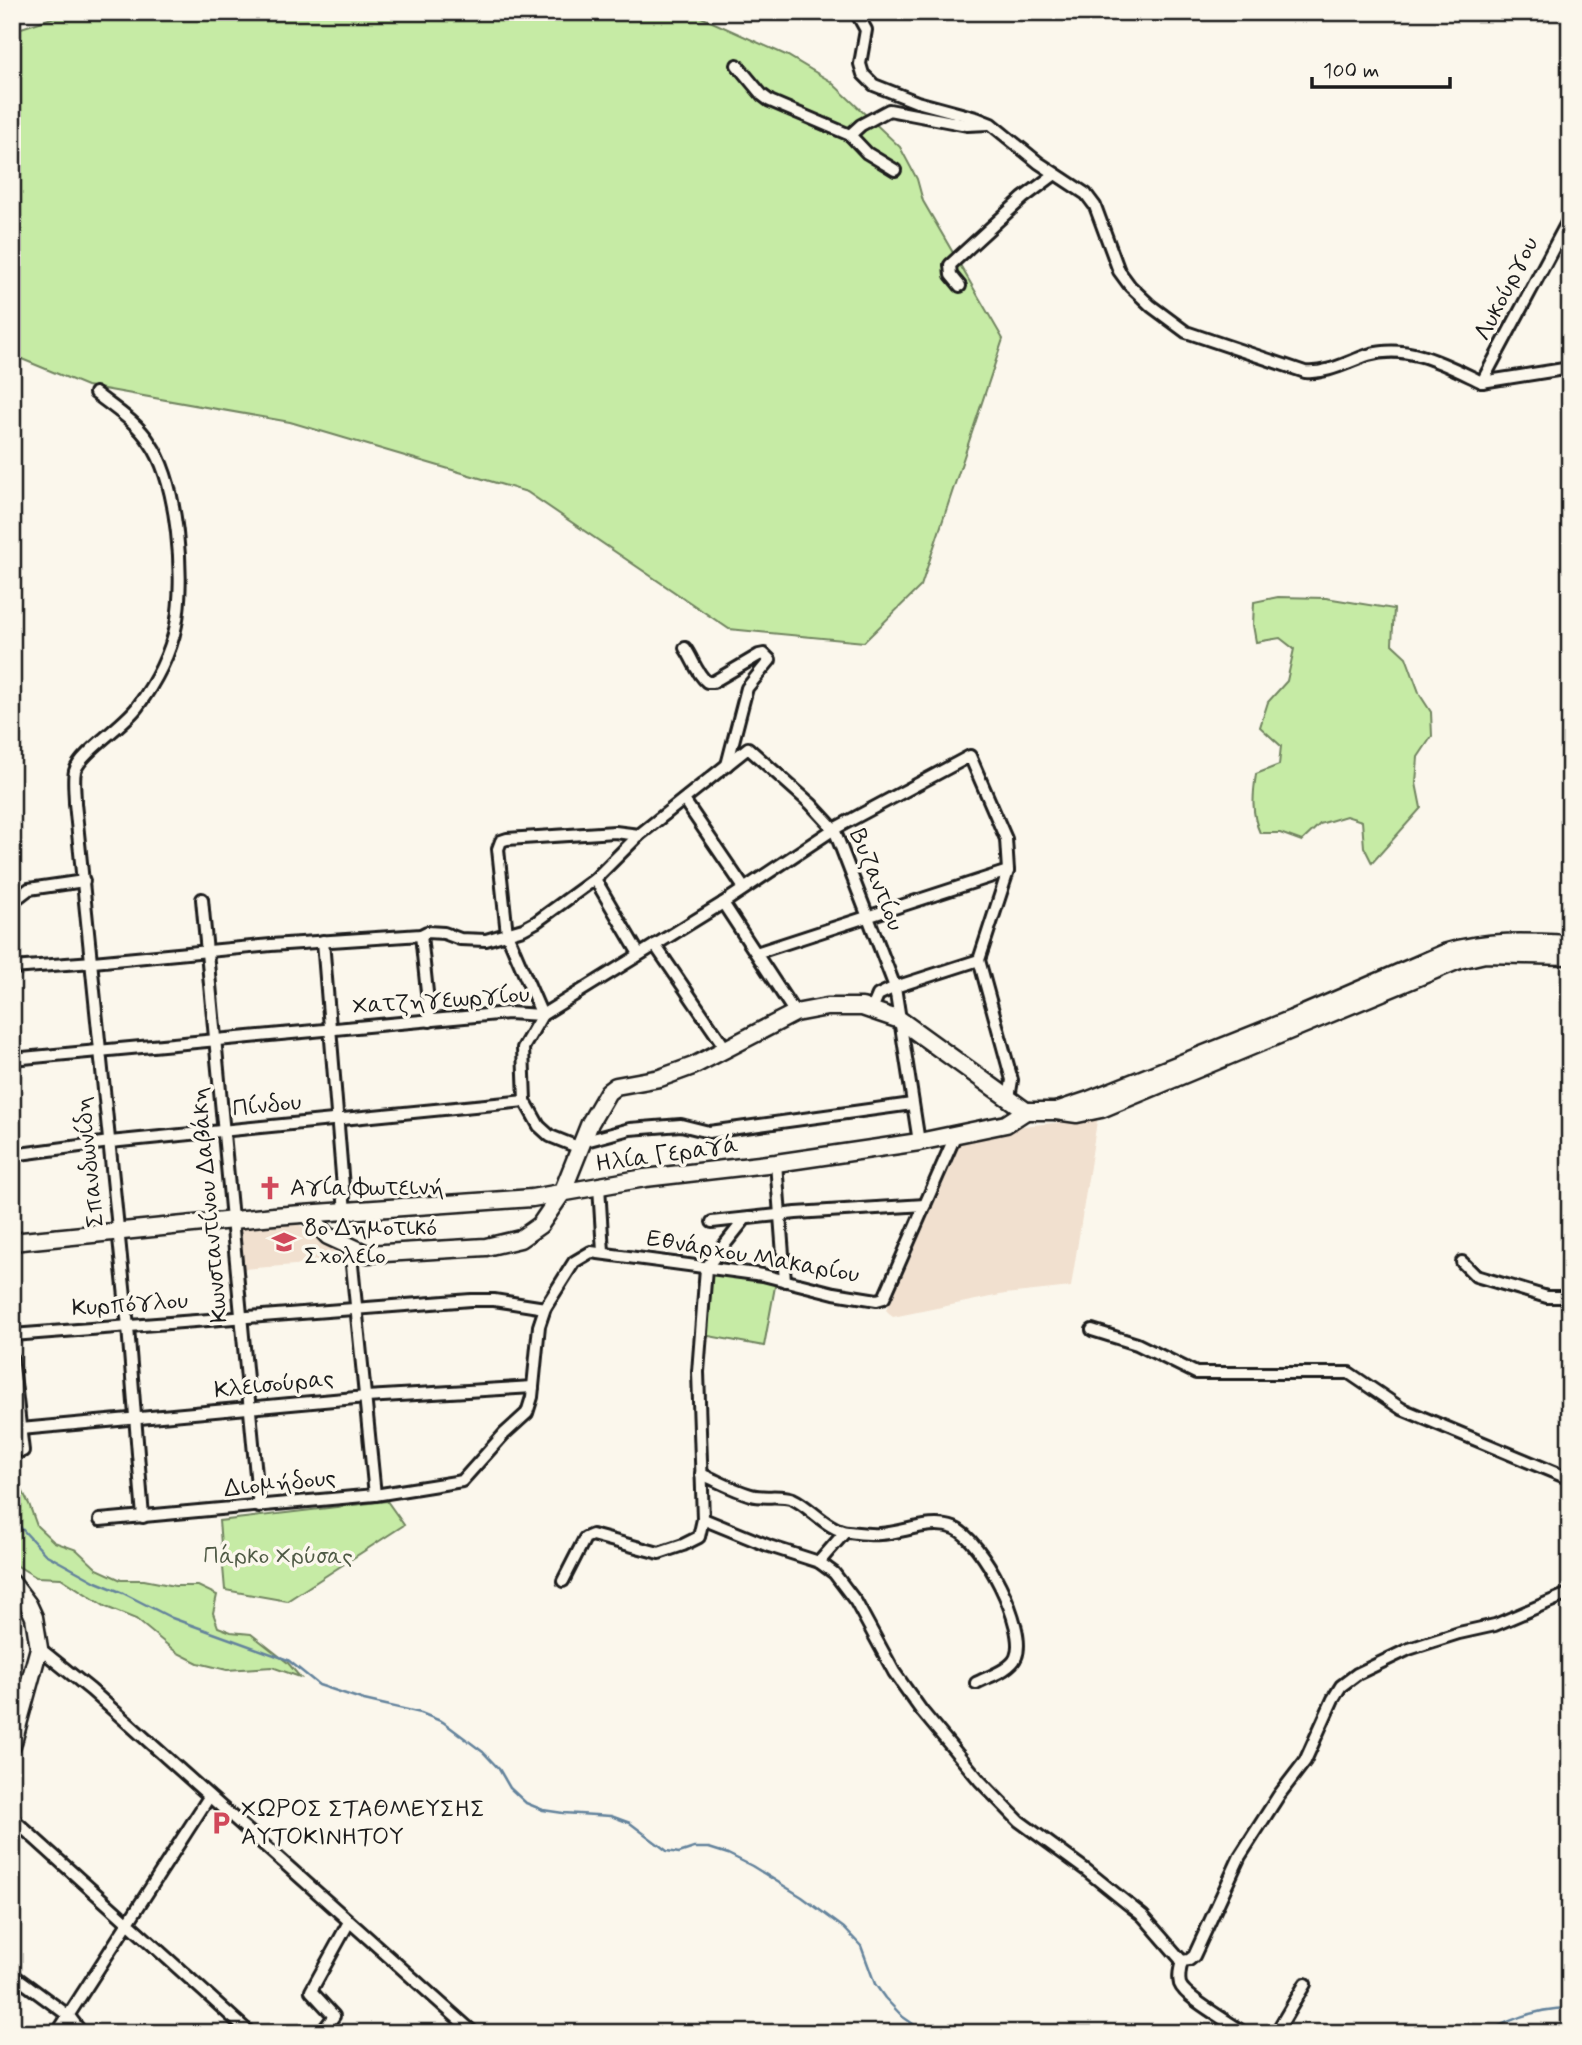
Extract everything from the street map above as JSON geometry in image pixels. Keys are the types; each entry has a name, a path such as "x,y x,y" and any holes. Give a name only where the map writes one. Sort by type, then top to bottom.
{"street":[{"path":"856,12 866,30 860,64 868,80 883,90 976,117 991,124 1092,199 1119,271 1151,306 1186,332 1306,372 1319,373 1369,355 1398,351 1423,356 1482,382 1570,368"},
{"path":"737,65 770,101 850,135 867,153 895,170"},
{"path":"850,135 861,125 889,110 967,125 991,124"},
{"path":"960,286 951,275 950,264 1023,198 1055,174"},
{"name":"Λυκούργου","path":"1482,382 1570,217"},
{"name":"Σπανδωνίδη","path":"95,393 129,419 151,443 172,495 177,532 177,623 170,648 152,685 136,709 75,770 75,803 128,1328 143,1517"},
{"path":"12,968 323,940 421,935 427,932 477,940 507,934 536,922 595,879 639,835 727,765 747,688 770,660 764,654 759,655 713,682 707,682 699,675 693,658 685,648"},
{"name":"Βυζαντίου","path":"727,765 748,748 811,804 834,829 895,987 919,1142"},
{"name":"Χατζηγεωργίου","path":"12,1059 508,1013 542,1015 723,903 834,829 970,756 1006,839 1008,871"},
{"path":"684,800 744,888"},
{"path":"639,835 615,832 507,839 502,841 498,849 507,934 542,1015 523,1048 525,1101 539,1126 551,1136 581,1145 630,1129 681,1125 709,1132 912,1104"},
{"path":"756,953 1008,871"},
{"path":"1008,871 979,960 1013,1080 1009,1098"},
{"path":"595,879 639,954"},
{"path":"12,902 29,889 84,881"},
{"name":"Κωνσταντίνου Δαβάκη","path":"202,899 259,1507"},
{"path":"723,903 795,1013"},
{"path":"421,935 430,1021"},
{"path":"323,940 345,1212"},
{"path":"1056,1111 1292,1019 1447,952 1496,942 1570,944"},
{"path":"655,945 726,1049"},
{"path":"307,1215 328,1236 367,1254 503,1244 520,1240 540,1225 562,1193 600,1104 616,1086 660,1078 693,1066 795,1013 839,1006 872,1009 900,1020 1026,1111 1077,1114 1101,1110 1459,960 1485,954 1570,956"},
{"path":"872,1009 878,995 895,987 979,960"},
{"name":"Πίνδου","path":"12,1155 110,1142 525,1101"},
{"name":"Ηλία Γεραγά","path":"12,1242 232,1220 533,1198 645,1178 776,1163 919,1142 1006,1124 1026,1111"},
{"name":"Εθνάρχου Μακαρίου","path":"603,1252 763,1275 834,1293 877,1300 884,1298 956,1134"},
{"path":"776,1163 785,1281"},
{"path":"533,1387 536,1341 545,1308 574,1262 591,1252 603,1252 600,1186"},
{"path":"712,1222 925,1205"},
{"path":"563,1581 585,1538 592,1535 659,1553 699,1537 703,1519 698,1372 706,1268 745,1219"},
{"path":"354,1249 351,1255 375,1495"},
{"path":"1462,1262 1476,1276 1547,1297 1570,1297"},
{"name":"Κυρπόγλου","path":"12,1335 128,1328 356,1307 494,1300 545,1308"},
{"path":"1092,1330 1137,1344 1195,1373 1349,1373 1402,1409 1570,1479"},
{"path":"12,1357 23,1451"},
{"name":"Κλεισούρας","path":"20,1429 366,1397 533,1387"},
{"name":"Διομήδους","path":"100,1520 375,1495 462,1481 504,1434 527,1413 533,1387"},
{"path":"701,1474 753,1496 795,1500 845,1532 882,1534 933,1525 955,1529 973,1542 1010,1607 1018,1640 1016,1658 1012,1664 976,1683"},
{"path":"703,1519 819,1562 843,1583 894,1672 928,1719 980,1781 1019,1821 1143,1916 1182,1961"},
{"path":"819,1562 845,1532"},
{"path":"12,1583 34,1617 39,1648 12,1746"},
{"path":"1182,1961 1194,1956 1240,1856 1279,1795 1305,1761 1341,1686 1357,1674 1409,1649 1495,1625 1570,1593"},
{"path":"39,1648 91,1690 474,2033"},
{"path":"57,2033 209,1797"},
{"path":"12,1818 250,2033"},
{"path":"321,2033 334,2016 311,1991 349,1922"},
{"path":"1182,1961 1179,1972 1181,1987 1244,2033"},
{"path":"12,1974 69,2016 82,2033"},
{"path":"1276,2033 1305,1984"},
{"path":"230,2033 238,2022"}],"shaded area":[{"path":"1098,1115 1071,1287 1005,1294 893,1317 886,1310 957,1139 1023,1126 1082,1120"},
{"name":"8ο Δημοτικό Σχολείο","path":"288,1218 344,1252 348,1255 347,1261 243,1269 238,1223"}],"green space":[{"path":"70,12 690,12 788,56 830,81 900,147 917,179 923,201 1003,339 921,586 864,642 729,629 527,492 290,422 87,386 12,355 12,31"},
{"path":"1278,597 1326,598 1394,609 1392,644 1406,657 1420,695 1431,712 1432,736 1418,757 1416,783 1421,808 1372,863 1364,847 1362,821 1346,816 1320,824 1302,841 1280,833 1260,833 1257,826 1254,804 1256,774 1279,765 1281,746 1260,727 1268,702 1287,681 1294,649 1280,638 1256,642 1253,625 1254,602"},
{"path":"708,1273 776,1281 764,1346 703,1335"},
{"path":"12,1476 29,1504 37,1526 54,1542 77,1550 97,1569 121,1580 198,1586 217,1595 213,1613 218,1627 231,1632 251,1634 288,1663 300,1677 272,1667 227,1670 198,1663 176,1652 136,1619 106,1607 61,1578 36,1577 16,1565 12,1558"},
{"name":"Πάρκο Χρύσας","path":"387,1501 404,1525 287,1601 225,1590 219,1521"}],"waterway":[{"path":"12,1518 45,1554 172,1618 288,1660 319,1685 364,1700 421,1713 443,1722 483,1752 499,1769 510,1788 526,1803 543,1810 611,1816 630,1823 667,1851 679,1853 694,1848 709,1848 752,1866 802,1897 844,1928 861,1946 875,1984 885,1998 903,2017 926,2033"},
{"path":"1486,2033 1526,2015 1570,2008"}],"place":[{"name":"Αγία Φωτεινή","path":"270,1188"},
{"name":"8ο Δημοτικό Σχολείο","path":"284,1242"},
{"name":"ΧΩΡΟΣ ΣΤΑΘΜΕΥΣΗΣ ΑΥΤΟΚΙΝΗΤΟΥ","path":"221,1823"}]}
